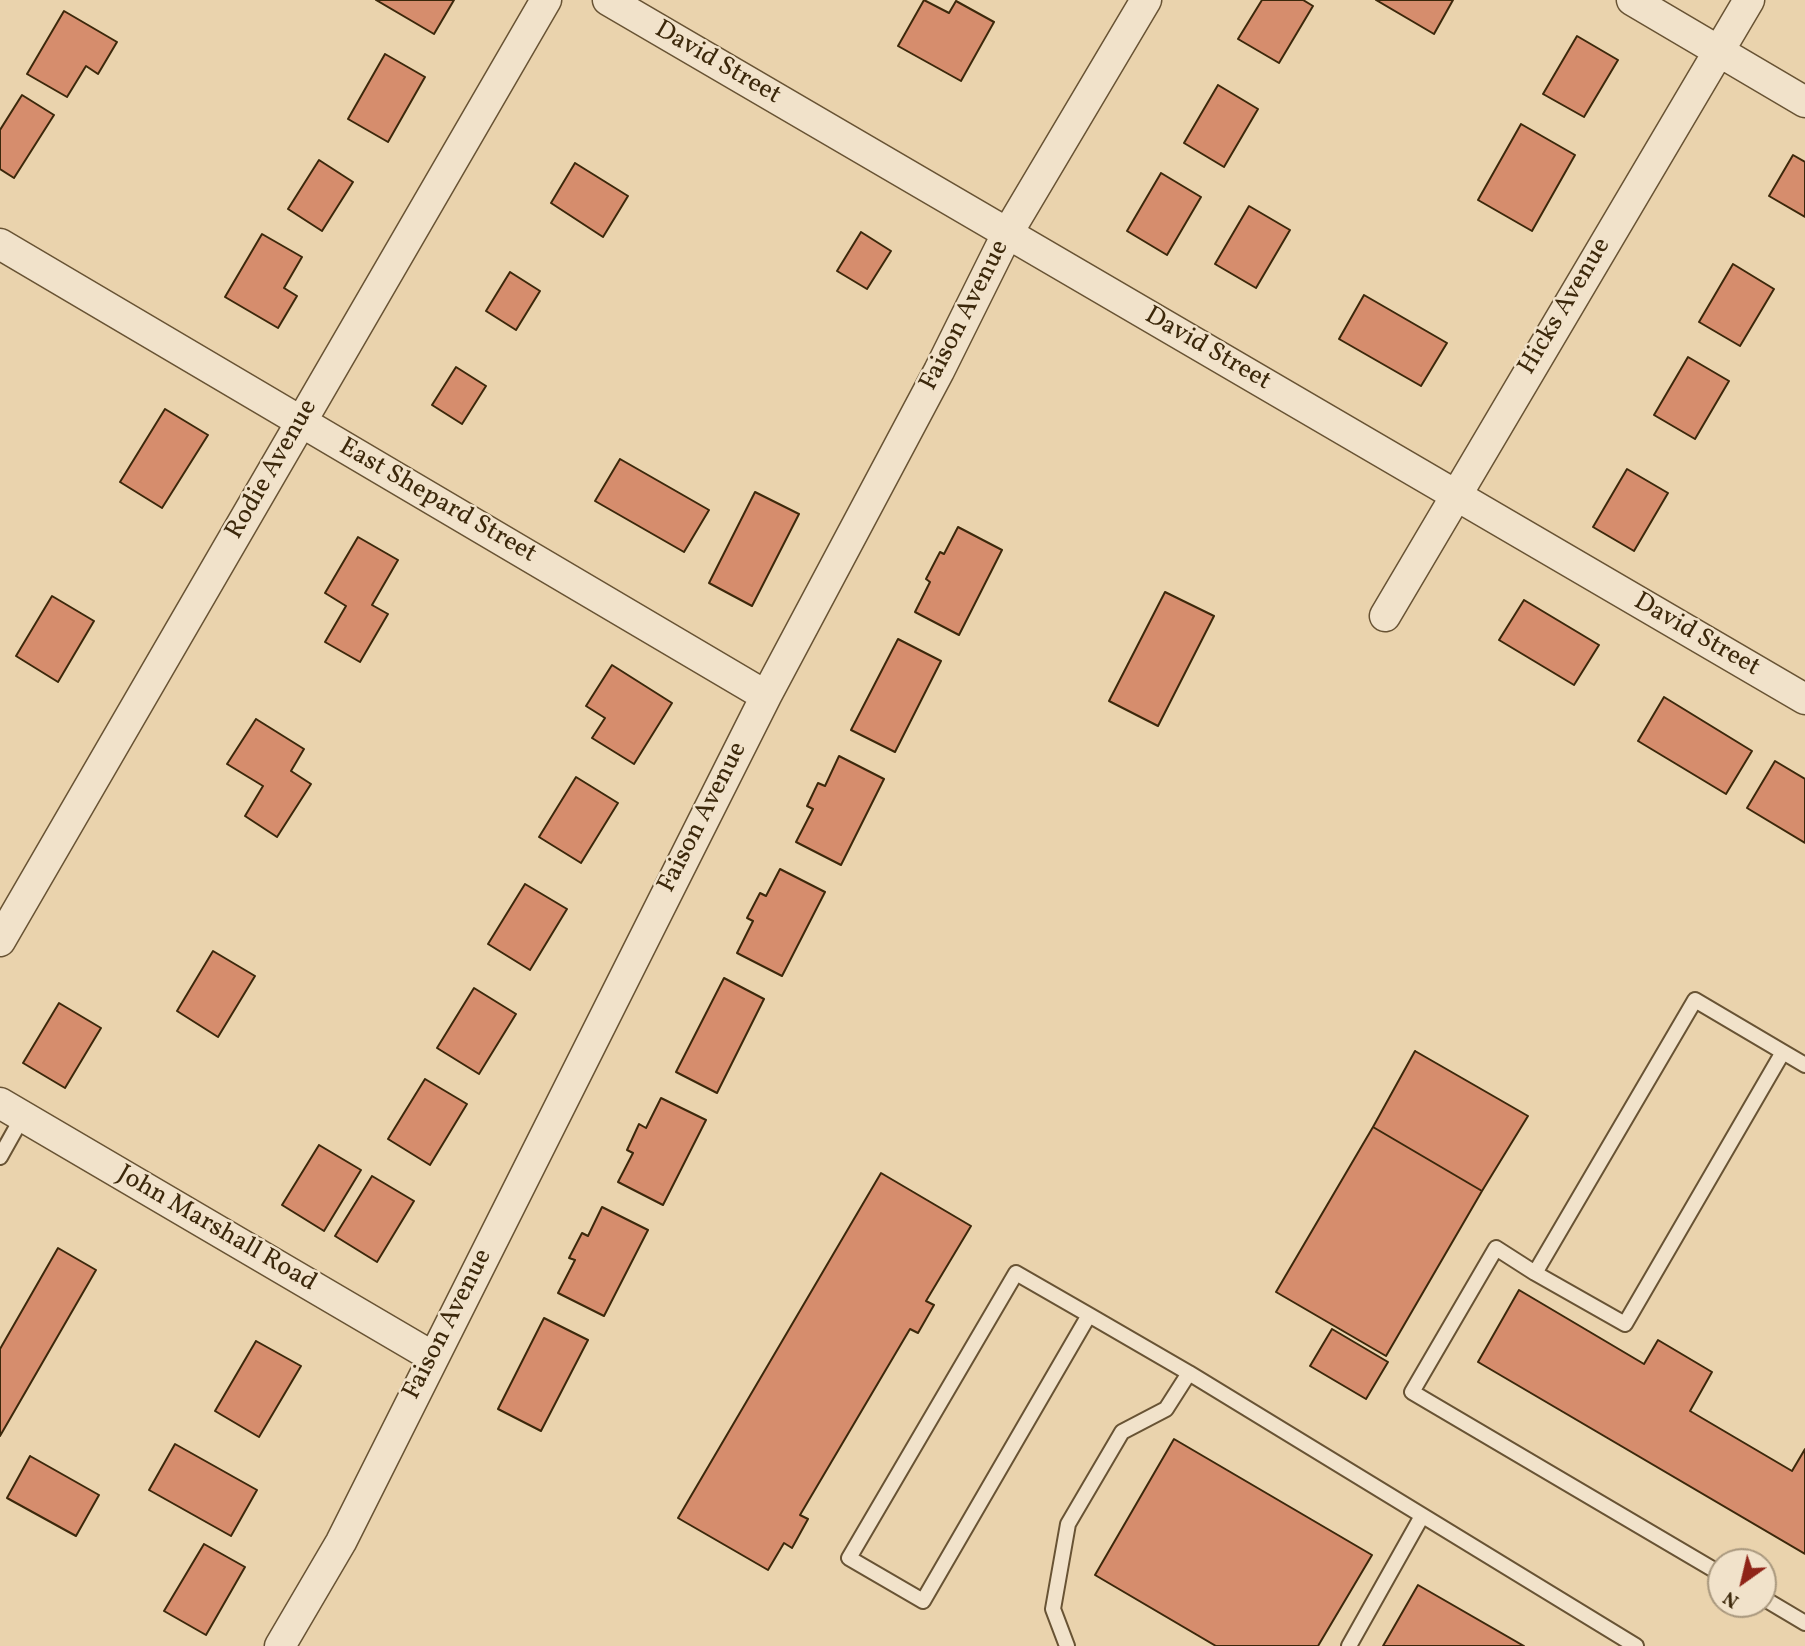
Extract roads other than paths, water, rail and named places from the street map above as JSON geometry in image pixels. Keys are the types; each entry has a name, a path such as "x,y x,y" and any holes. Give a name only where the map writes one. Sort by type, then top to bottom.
{"street":[{"name":"Rodie Avenue","path":"0,941 546,0"},
{"name":"David Street","path":"608,0 1805,699"},
{"name":"Faison Avenue","path":"280,1646 341,1542 766,696 933,383 1007,234 1146,0"},
{"path":"1632,0 1805,102"},
{"name":"Hicks Avenue","path":"1385,615 1749,0"},
{"name":"East Shepard Street","path":"0,244 766,696"},
{"name":"John Marshall Road","path":"12,1110 433,1357"}],"lane":[{"path":"1535,1273 1695,1000 1805,1065"},
{"path":"1707,1566 1412,1392 1496,1248 1625,1324 1783,1052"},
{"path":"0,1157 12,1110"},
{"path":"1089,1315 923,1601 849,1558 1016,1273 1089,1315 1189,1373 1636,1646"},
{"path":"1067,1646 1053,1609 1068,1524 1122,1433 1166,1409 1189,1373"},
{"path":"1349,1646 1422,1516"},
{"path":"1777,1606 1805,1623"}]}
